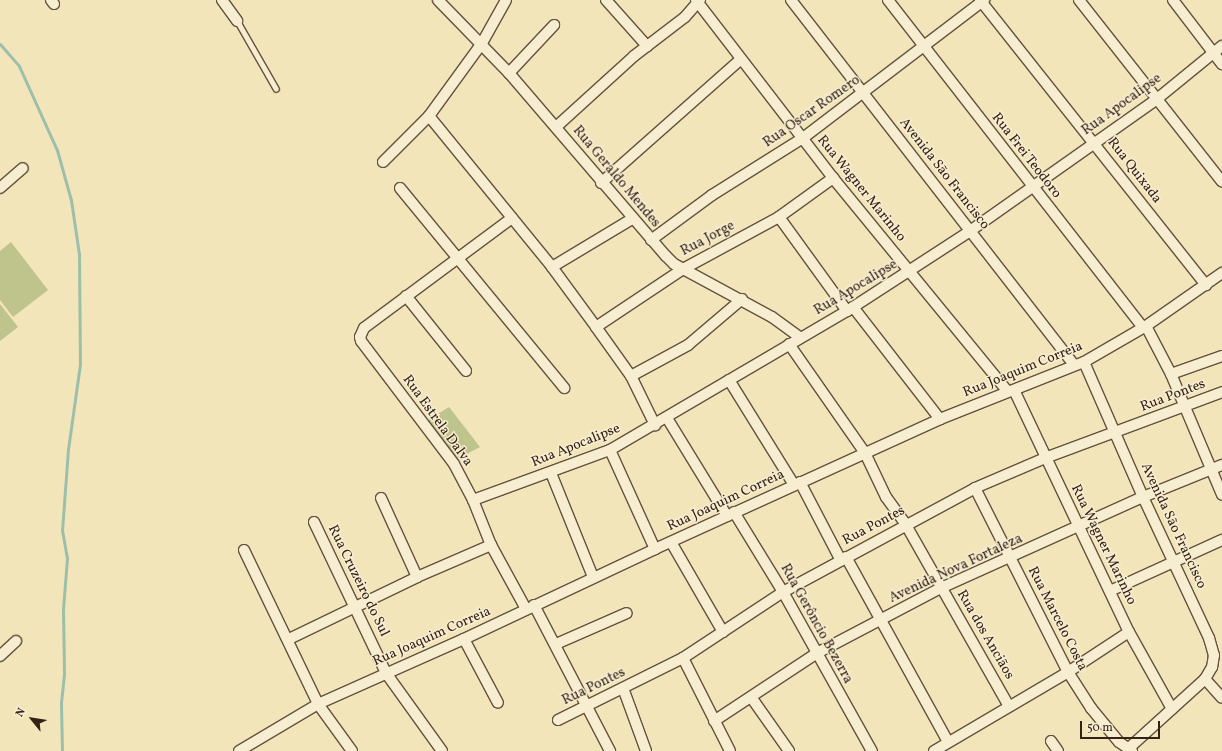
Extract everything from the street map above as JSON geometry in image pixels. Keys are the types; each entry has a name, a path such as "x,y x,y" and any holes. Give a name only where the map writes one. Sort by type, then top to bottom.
{"street":[{"path":"222,0 237,21"},
{"name":"Rua Geraldo Mendes","path":"438,0 482,43 509,73 632,219 674,264 742,300 800,337"},
{"path":"383,162 429,116 482,43 506,0"},
{"path":"606,0 647,46"},
{"name":"Avenida São Francisco","path":"791,0 1074,365"},
{"name":"Rua Frei Teodoro","path":"888,0 1032,187 1144,327 1171,374 1183,407 1222,495"},
{"path":"1079,0 1222,182"},
{"path":"1173,0 1222,64"},
{"path":"556,127 647,46 668,32 698,1"},
{"name":"Rua Wagner Marinho","path":"698,1 833,178 1011,391 1079,527 1129,632 1172,709"},
{"name":"Rua Oscar Romero","path":"651,240 712,195 803,138 864,93 982,1"},
{"name":"Rua Quixada","path":"982,1 1206,285"},
{"path":"509,73 554,25"},
{"name":"Rua Apocalipse","path":"473,500 551,473 610,450 667,418 800,337 850,309 970,231 1157,99 1222,46"},
{"path":"601,183 741,59"},
{"path":"429,116 552,267 596,327 631,376 655,425"},
{"path":"0,188 23,168"},
{"name":"Rua Jorge","path":"596,327 683,268 779,216 833,178"},
{"path":"400,188 564,388"},
{"path":"779,216 850,309 940,419"},
{"path":"466,371 406,296 512,218"},
{"path":"552,267 632,219"},
{"name":"Rua Joaquim Correia","path":"239,751 318,704 464,639 655,548 940,419 1084,362 1144,327 1222,273"},
{"name":"Rua Estrela Dalva","path":"406,296 364,328 361,342 443,448 473,500 491,545 530,607 556,644 610,751"},
{"path":"631,376 688,345 742,300"},
{"path":"789,344 865,453"},
{"path":"1171,374 1222,356"},
{"name":"Avenida São Francisco","path":"1084,362 1143,497 1209,638 1214,655 1212,667 1205,679"},
{"path":"729,380 843,558 948,742"},
{"name":"Rua Pontes","path":"558,720 683,658 783,592 843,558 975,488 1045,458 1222,392"},
{"name":"Rua Gerôncio Bezerra","path":"667,418 783,592 872,751"},
{"path":"610,450 655,548"},
{"name":"Rua dos Anciãos","path":"865,453 886,497 906,525 1010,706"},
{"name":"Avenida Nova Fortaleza","path":"714,721 816,653 941,588 1011,559 1143,497 1222,465"},
{"path":"551,473 593,578"},
{"name":"Rua Marcelo Costa","path":"975,488 1068,672 1105,725 1119,742 1131,750"},
{"path":"381,498 417,576"},
{"name":"Rua Cruzeiro do Sul","path":"314,522 386,673 442,751"},
{"path":"1110,591 1222,540"},
{"path":"671,542 723,632"},
{"path":"289,639 356,608 417,576 491,545"},
{"path":"244,550 289,639 318,704 352,751"},
{"path":"556,644 627,613"},
{"path":"934,751 1068,672 1129,632"},
{"path":"464,639 498,703"},
{"path":"0,656 16,641"},
{"path":"683,658 730,751"},
{"path":"1131,750 1205,679 1222,698"},
{"path":"623,688 646,751"},
{"path":"751,697 790,751"},
{"path":"1051,741 1058,751"}],"lane":[{"path":"237,21 276,89"}],"green space":[{"path":"11,242 48,290 13,317 0,300 0,251"},
{"path":"0,304 18,327 0,341"},
{"path":"449,407 480,447 457,459 428,420"}],"waterway":[{"path":"0,44 19,66 57,150 71,200 79,254 80,364 68,449 62,530 67,558 63,609 64,674 61,704 62,751"}]}
